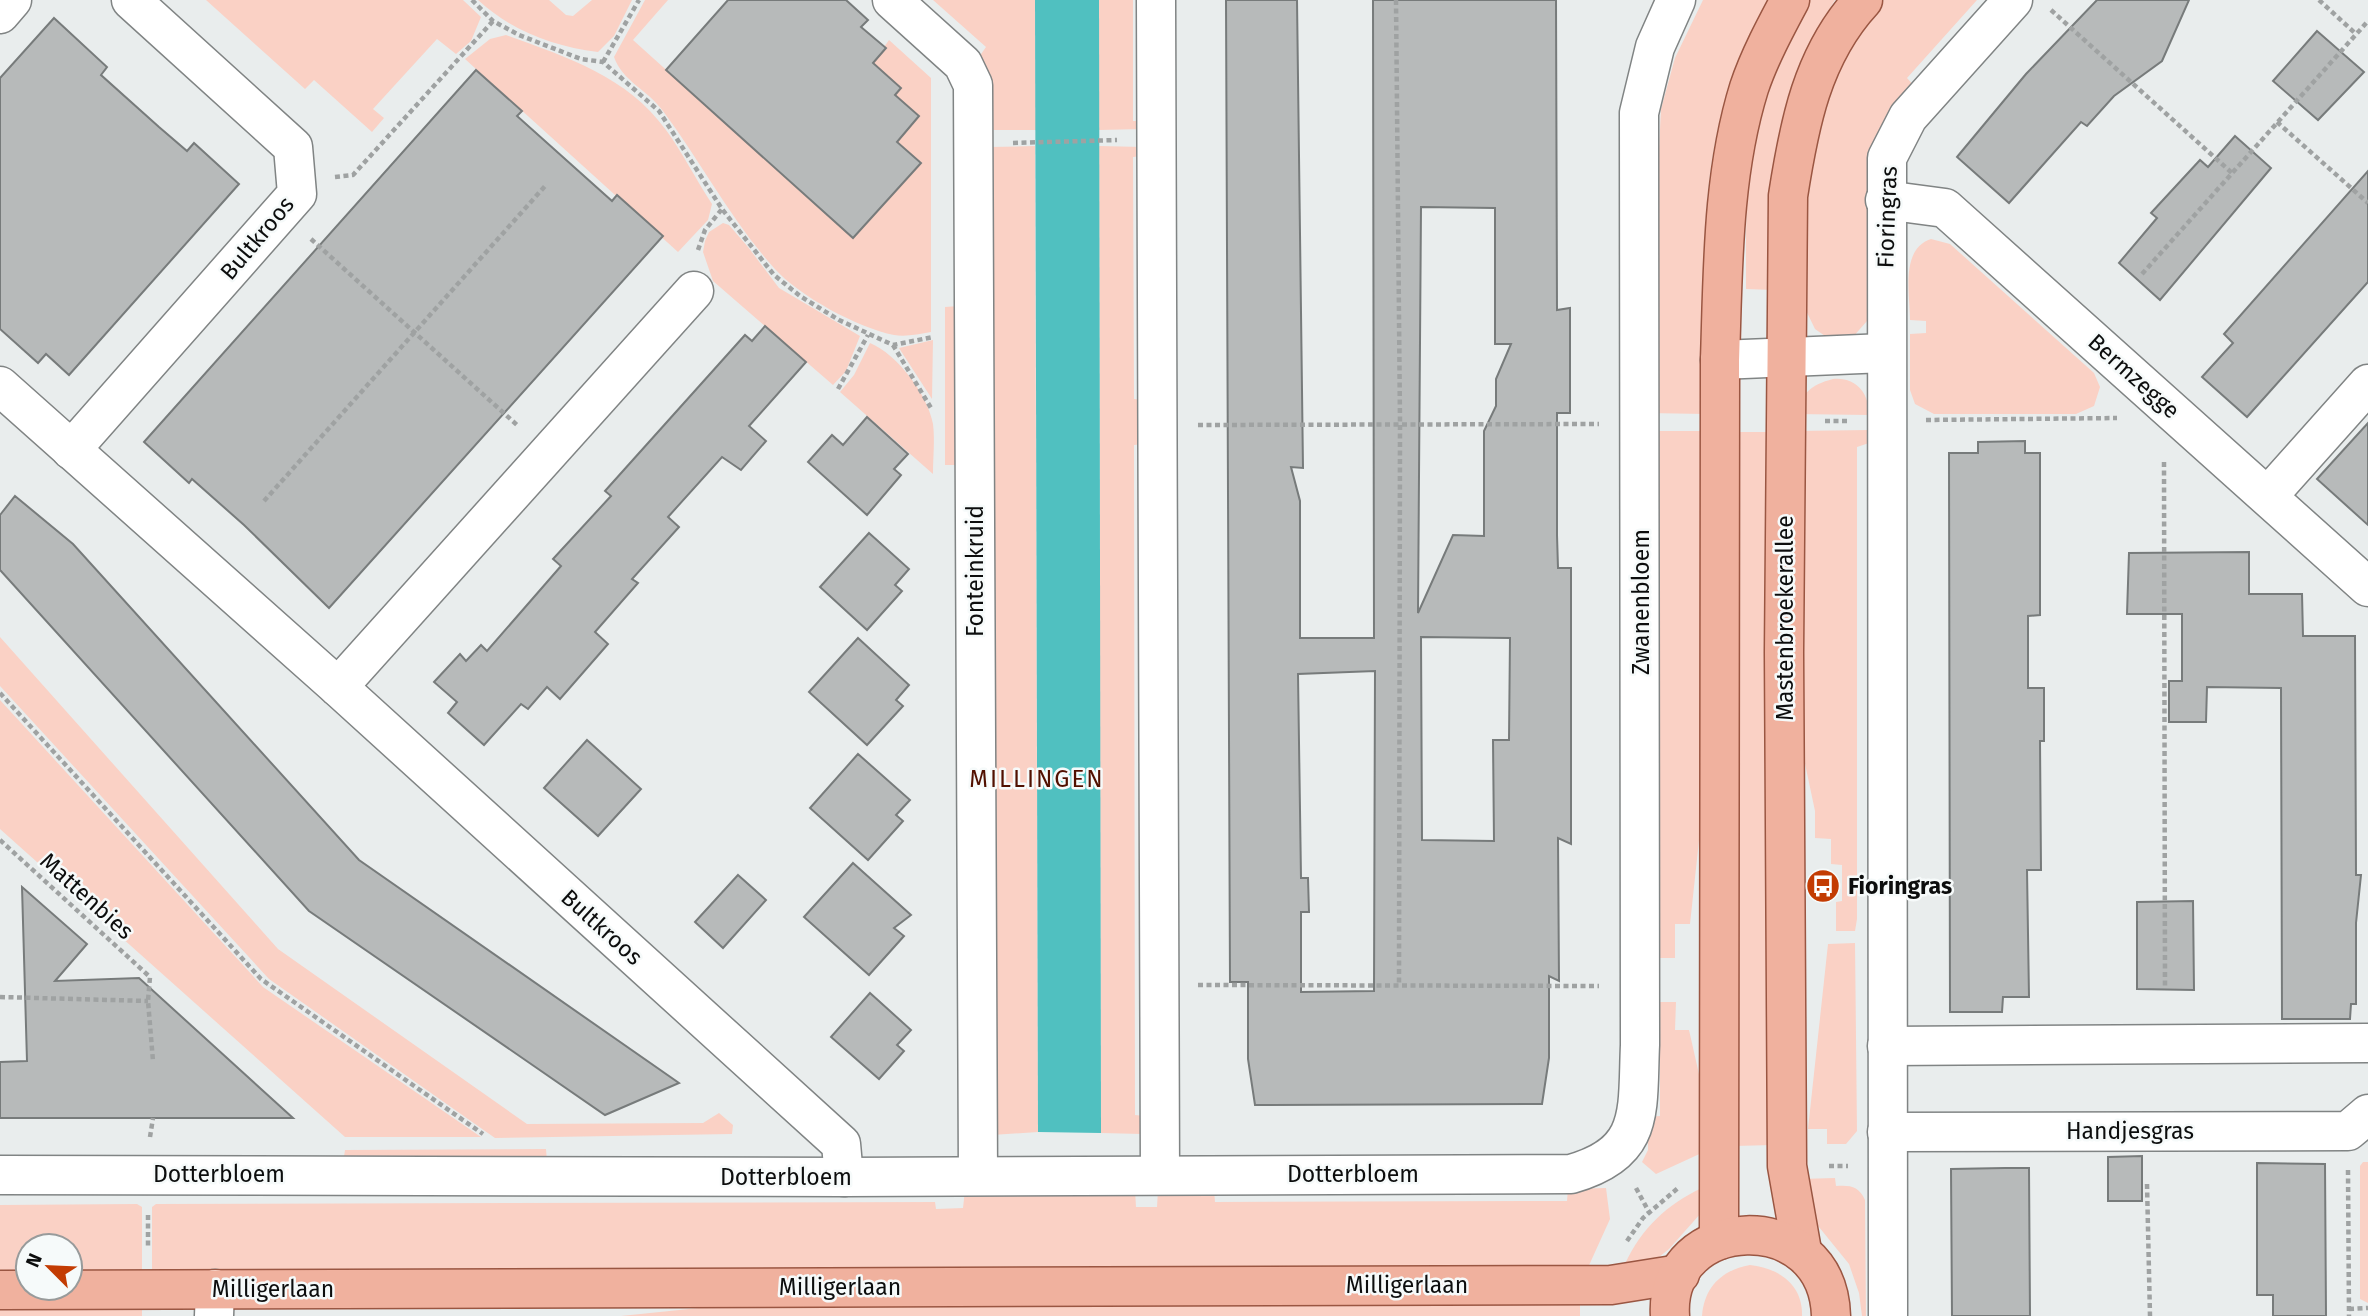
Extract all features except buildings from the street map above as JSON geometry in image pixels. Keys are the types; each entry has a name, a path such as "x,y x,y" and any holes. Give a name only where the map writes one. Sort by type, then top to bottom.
{"main road":[{"path":"1719,1240 1720,360 1724,239 1733,161 1749,87 1790,0"},
{"name":"Mastenbroekerallee","path":"1802,1251 1787,1166 1784,653 1788,197 1799,122 1824,55 1863,0"},
{"path":"1670,1316 1669,1304 1679,1274 1696,1254 1719,1240 1747,1233 1776,1237 1802,1251 1820,1272 1830,1298 1830,1316"},
{"name":"Milligerlaan","path":"0,1290 214,1303 1611,1285 1679,1274"}],"street":[{"path":"0,14 12,0"},
{"name":"Bultkroos","path":"71,450 297,194 293,147 131,0"},
{"name":"Fonteinkruid","path":"892,0 960,61 972,80 978,1175"},
{"path":"1156,0 1160,1175"},
{"name":"Zwanenbloem","path":"1571,1174 1600,1166 1616,1154 1637,1115 1640,986 1639,113 1654,47 1676,0"},
{"name":"Fioringras","path":"1888,1316 1885,353 1887,158 1908,117 2013,0"},
{"name":"Bermzegge","path":"1885,200 1945,208 2368,587"},
{"path":"338,687 694,291"},
{"path":"1720,360 1885,353"},
{"path":"2268,495 2368,384"},
{"name":"Bultkroos","path":"0,386 338,687 841,1144 844,1177"},
{"path":"1887,1046 2368,1043"},
{"name":"Handjesgras","path":"1886,1132 2358,1123"},
{"name":"Dotterbloem","path":"0,1175 844,1177 1571,1174"}],"path":[{"path":"472,0 493,21 581,59 603,62 659,111 722,209 774,275 817,308 893,345 941,336 974,305"},
{"path":"603,62 639,0"},
{"path":"1396,0 1400,423 1399,985"},
{"path":"2041,0 2232,173"},
{"path":"2319,0 2356,34"},
{"path":"295,171 331,177 353,175 493,21"},
{"path":"2142,274 2368,21"},
{"path":"2277,122 2368,203"},
{"path":"1020,142 1119,140"},
{"path":"264,501 546,185"},
{"path":"281,212 549,454"},
{"path":"838,389 868,335"},
{"path":"893,345 936,416"},
{"path":"1157,426 1641,424"},
{"path":"2164,460 2165,989"},
{"path":"0,693 261,979 485,1135"},
{"name":"Mattenbies","path":"0,840 150,977 148,1001"},
{"path":"1159,985 1640,986"},
{"path":"0,997 148,1001 153,1061"},
{"path":"2349,1316 2358,1123"},
{"path":"2147,1184 2150,1316"},
{"path":"2349,1309 2368,1308"}],"shaded area":[{"path":"206,0 463,0 481,17 471,41 456,54 437,39 373,109 384,118 372,132 314,80 305,89"},
{"path":"478,0 549,0 566,15 573,16 592,0 632,0 614,36 598,52 565,46 534,35 505,20"},
{"path":"645,0 668,0 633,40 853,238 920,163 897,142 895,95 901,88 873,63 889,40 931,78 931,332 899,336 847,318 798,289 758,250 663,111 623,73 614,57"},
{"path":"933,0 1035,0 1036,130 990,130 990,81 985,64 979,57 986,47"},
{"path":"1099,0 1133,0 1133,121 1142,121 1143,129 1099,130"},
{"path":"1703,0 1769,0 1743,50 1725,101 1713,151 1705,253 1706,414 1646,413 1661,109 1675,58"},
{"path":"1810,0 1835,0 1800,67 1778,140 1773,290 1746,289 1748,185 1756,130 1775,73"},
{"path":"1884,0 1977,0 1907,78 1915,87 1867,321 1852,338 1828,338 1815,329 1800,298 1796,276 1818,103 1868,18"},
{"path":"506,35 594,70 633,95 666,130 712,204 708,220 678,252 465,59 490,39"},
{"path":"1035,146 1038,1132 992,1135 990,147"},
{"path":"1099,146 1143,147 1142,156 1133,157 1134,399 1143,400 1143,444 1134,445 1135,1115 1145,1116 1142,1134 1101,1133"},
{"path":"723,223 729,225 748,247 779,288 860,336 846,371 833,385 713,281 703,252 709,232"},
{"path":"1931,239 1950,244 2094,373 2100,387 2094,406 2076,414 1934,414 1915,404 1910,390 1910,334 1926,333 1926,321 1910,320 1909,274 1915,252 1921,244"},
{"path":"959,306 959,465 945,465 945,307"},
{"path":"933,340 932,399 899,348"},
{"path":"870,343 891,356 910,377 925,401 933,424 933,474 840,392 854,375"},
{"path":"1833,379 1848,381 1860,388 1867,400 1869,415 1794,414 1808,391"},
{"path":"1869,430 1869,443 1857,447 1857,919 1855,931 1836,931 1836,902 1842,901 1842,865 1831,864 1831,839 1815,838 1815,811 1796,721 1795,431"},
{"path":"1646,431 1706,431 1704,794 1690,924 1675,924 1675,958 1660,958 1658,447"},
{"path":"1736,432 1773,432 1773,1145 1734,1146"},
{"path":"0,637 278,949 527,1124 703,1123 719,1113 733,1125 732,1134 495,1138 269,979 0,686"},
{"path":"0,700 263,987 481,1137 345,1137 0,829"},
{"path":"1855,943 1857,1131 1846,1144 1827,1144 1827,1129 1808,1129 1828,944"},
{"path":"1660,1002 1676,1002 1675,1030 1689,1030 1703,1092 1706,1151 1656,1174 1642,1162 1648,1150 1648,1117 1660,1116"},
{"path":"546,1149 547,1163 343,1163 345,1150"},
{"path":"2363,1162 2368,1162 2368,1303 2360,1299 2360,1166"},
{"path":"1835,1178 1836,1186 1854,1187 1865,1200 1866,1316 1862,1316 1859,1293 1849,1264 1806,1211 1800,1179"},
{"path":"1606,1188 1610,1219 1586,1272 152,1279 152,1207 156,1204 935,1202 936,1209 963,1208 965,1190 1135,1190 1136,1207 1157,1207 1158,1190 1214,1190 1215,1202 1567,1201 1568,1189"},
{"path":"1702,1188 1701,1213 1669,1249 1654,1261 1625,1264 1631,1251 1656,1219 1677,1202"},
{"path":"137,1204 142,1207 142,1279 84,1279 84,1232 14,1232 14,1279 0,1279 0,1205"},
{"path":"1750,1265 1770,1270 1787,1280 1798,1295 1802,1316 1702,1316 1706,1296 1716,1282 1731,1271"},
{"path":"785,1299 1580,1303 1580,1316 621,1316"},
{"path":"0,1301 142,1301 142,1316 0,1316"}],"water":[{"path":"1035,0 1099,0 1101,1133 1038,1132"}],"place":[{"name":"Fioringras","path":"1823,886"}],"district":[{"name":"MILLINGEN","path":"1037,779"}]}
